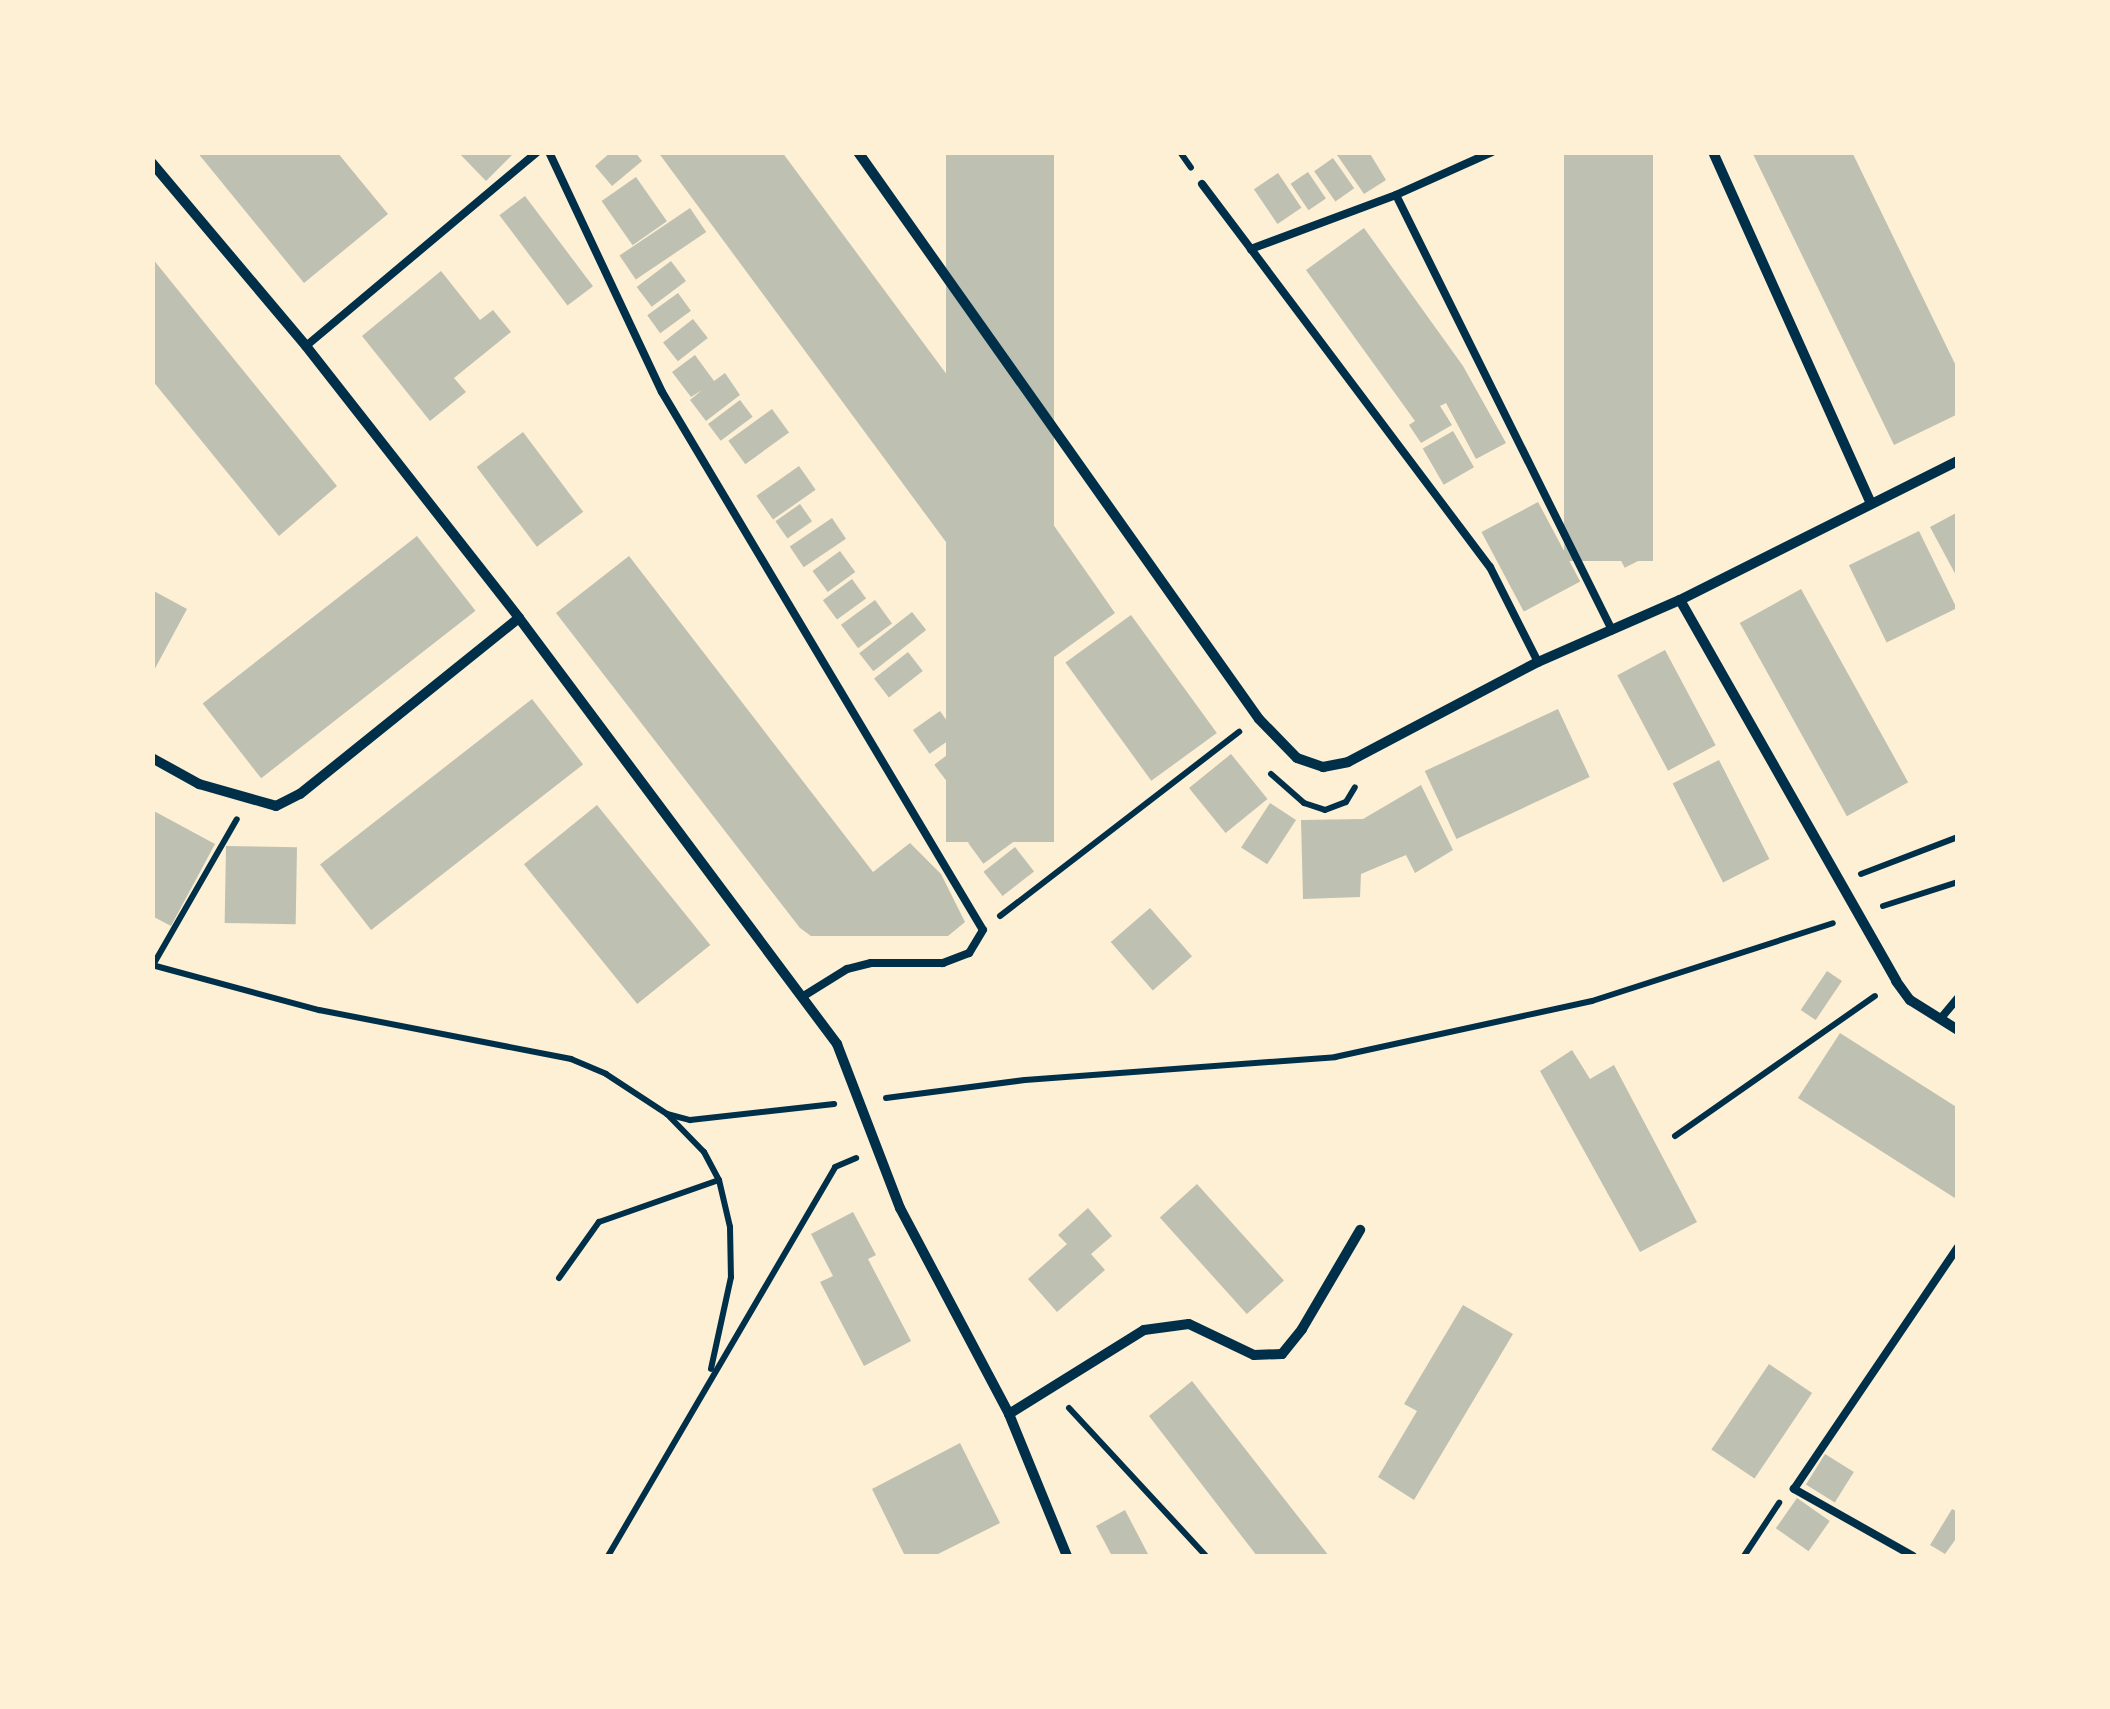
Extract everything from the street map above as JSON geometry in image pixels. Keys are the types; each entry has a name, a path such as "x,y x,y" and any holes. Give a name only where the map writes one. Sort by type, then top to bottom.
{"street":[{"path":"858,152 1259,719 1297,758 1323,767 1348,762 1538,662 1680,600 1958,461"},
{"path":"1714,152 1870,504"},
{"path":"152,163 306,346 520,618 837,1044 900,1208 1009,1414 1067,1556"},
{"path":"1680,600 1896,981 1910,1000 1958,1030"},
{"path":"152,758 199,784 247,801 276,806 300,794 520,618"},
{"path":"1009,1414 1144,1330 1189,1324 1254,1355 1282,1354 1302,1329 1360,1230"}],"lane":[{"path":"306,346 537,152"},
{"path":"549,152 662,392 984,930 968,953 944,963 871,962 847,969 802,997"},
{"path":"1251,249 1396,196 1492,152"},
{"path":"1202,184 1490,567 1538,662"},
{"path":"1396,196 1612,630"},
{"path":"1941,1018 1958,998"},
{"path":"1913,1556 1794,1489 1958,1247"}],"path":[{"path":"984,930 1239,732 1250,746"},
{"path":"1261,760 1284,789 1304,804 1325,810 1346,802 1381,744"},
{"path":"247,801 153,965 319,1010 571,1059 606,1074 667,1114 704,1152 720,1180 730,1227 731,1276 708,1380"},
{"path":"1841,885 1866,870 1958,836"},
{"path":"1866,912 1958,882"},
{"path":"866,1100 1025,1080 1298,1060 1371,1050 1592,1001 1848,918"},
{"path":"1676,1136 1896,981"},
{"path":"667,1114 715,1120 846,1103"},
{"path":"608,1556 835,1167 876,1149"},
{"path":"559,1278 599,1222 720,1180"},
{"path":"1051,1389 1206,1556"},
{"path":"1744,1556 1780,1500"}],"building":[{"path":"197,152 337,152 388,214 304,283"},
{"path":"458,152 515,152 486,181"},
{"path":"611,152 635,152 642,161 612,186 595,166"},
{"path":"658,152 782,152 976,414 1115,613 1039,668"},
{"path":"946,152 1054,152 1054,842 946,842"},
{"path":"1335,152 1369,152 1386,180 1364,194"},
{"path":"1564,152 1653,152 1653,561 1564,561"},
{"path":"1752,152 1852,152 1958,370 1958,414 1894,445"},
{"path":"1333,158 1354,188 1335,202 1314,171"},
{"path":"1308,172 1326,199 1308,210 1291,184"},
{"path":"1278,173 1301,208 1277,224 1254,189"},
{"path":"636,177 667,221 633,245 602,201"},
{"path":"525,196 593,286 567,306 499,215"},
{"path":"690,208 706,232 636,280 620,256"},
{"path":"1364,228 1463,366 1506,443 1476,459 1446,403 1440,406 1452,425 1421,443 1409,425 1415,421 1306,270"},
{"path":"152,258 337,486 279,536 152,380"},
{"path":"671,261 686,281 652,307 637,287"},
{"path":"441,271 480,320 493,310 511,332 454,378 466,392 430,421 362,336"},
{"path":"678,293 691,311 660,333 647,315"},
{"path":"693,319 708,338 678,361 663,342"},
{"path":"695,355 714,381 725,373 740,395 706,421 690,400 702,390 691,397 672,372"},
{"path":"740,400 753,417 721,441 708,424"},
{"path":"772,409 789,432 745,464 728,441"},
{"path":"1453,431 1474,467 1444,485 1423,448"},
{"path":"523,432 583,512 537,547 477,467"},
{"path":"799,466 816,490 773,520 756,496"},
{"path":"1538,502 1580,581 1524,612 1481,532"},
{"path":"800,504 812,521 787,538 775,521"},
{"path":"1958,512 1958,579 1930,527"},
{"path":"832,518 846,539 804,567 790,547"},
{"path":"1632,527 1647,556 1625,568 1610,538"},
{"path":"1919,531 1957,608 1887,642 1849,565"},
{"path":"417,536 475,611 261,778 203,703"},
{"path":"840,551 855,572 828,592 812,571"},
{"path":"629,556 873,872 910,843 941,874 965,922 948,936 811,936 800,928 556,613"},
{"path":"852,579 866,598 837,620 823,600"},
{"path":"1801,589 1908,782 1847,816 1740,623"},
{"path":"152,590 187,609 152,674"},
{"path":"875,600 892,623 858,648 841,625"},
{"path":"912,612 926,630 873,671 859,653"},
{"path":"1131,615 1217,733 1151,781 1065,663"},
{"path":"1665,650 1716,745 1668,771 1617,675"},
{"path":"908,652 923,671 889,697 874,678"},
{"path":"532,699 583,764 371,930 320,865"},
{"path":"1558,709 1590,777 1456,839 1425,771"},
{"path":"940,711 957,735 930,754 913,730"},
{"path":"967,740 980,757 947,781 934,765"},
{"path":"1005,750 1017,767 960,807 948,790"},
{"path":"1231,754 1268,799 1226,833 1189,788"},
{"path":"1719,760 1769,859 1723,883 1673,784"},
{"path":"1421,785 1453,850 1415,873 1406,855 1361,874 1360,897 1303,899 1301,820 1363,819"},
{"path":"992,792 1003,808 964,835 953,820"},
{"path":"1270,803 1296,820 1267,864 1241,847"},
{"path":"597,805 710,945 637,1004 524,864"},
{"path":"152,810 215,844 171,926 152,916"},
{"path":"998,821 1013,842 983,864 968,843"},
{"path":"226,846 297,847 296,924 225,923"},
{"path":"1015,847 1034,871 1003,896 983,872"},
{"path":"1150,908 1192,956 1153,990 1111,942"},
{"path":"1827,971 1842,981 1816,1020 1801,1010"},
{"path":"1840,1033 1958,1108 1958,1200 1798,1098"},
{"path":"1572,1050 1590,1079 1614,1065 1697,1222 1640,1252 1540,1071"},
{"path":"1197,1184 1284,1281 1247,1314 1160,1217"},
{"path":"1088,1208 1112,1236 1091,1254 1105,1270 1057,1312 1028,1279 1067,1244 1058,1235"},
{"path":"853,1212 876,1255 868,1259 911,1341 864,1366 820,1282 833,1276 811,1234"},
{"path":"1463,1305 1513,1334 1414,1500 1378,1477 1417,1411 1404,1404"},
{"path":"1769,1364 1812,1393 1755,1478 1711,1449"},
{"path":"1192,1381 1329,1556 1257,1556 1149,1416"},
{"path":"960,1443 1000,1523 934,1556 905,1556 872,1489"},
{"path":"1825,1454 1854,1472 1835,1503 1806,1485"},
{"path":"1797,1498 1830,1521 1809,1551 1776,1528"},
{"path":"1952,1509 1958,1512 1958,1536 1945,1554 1930,1545"},
{"path":"1125,1510 1149,1556 1112,1556 1096,1526"}]}
